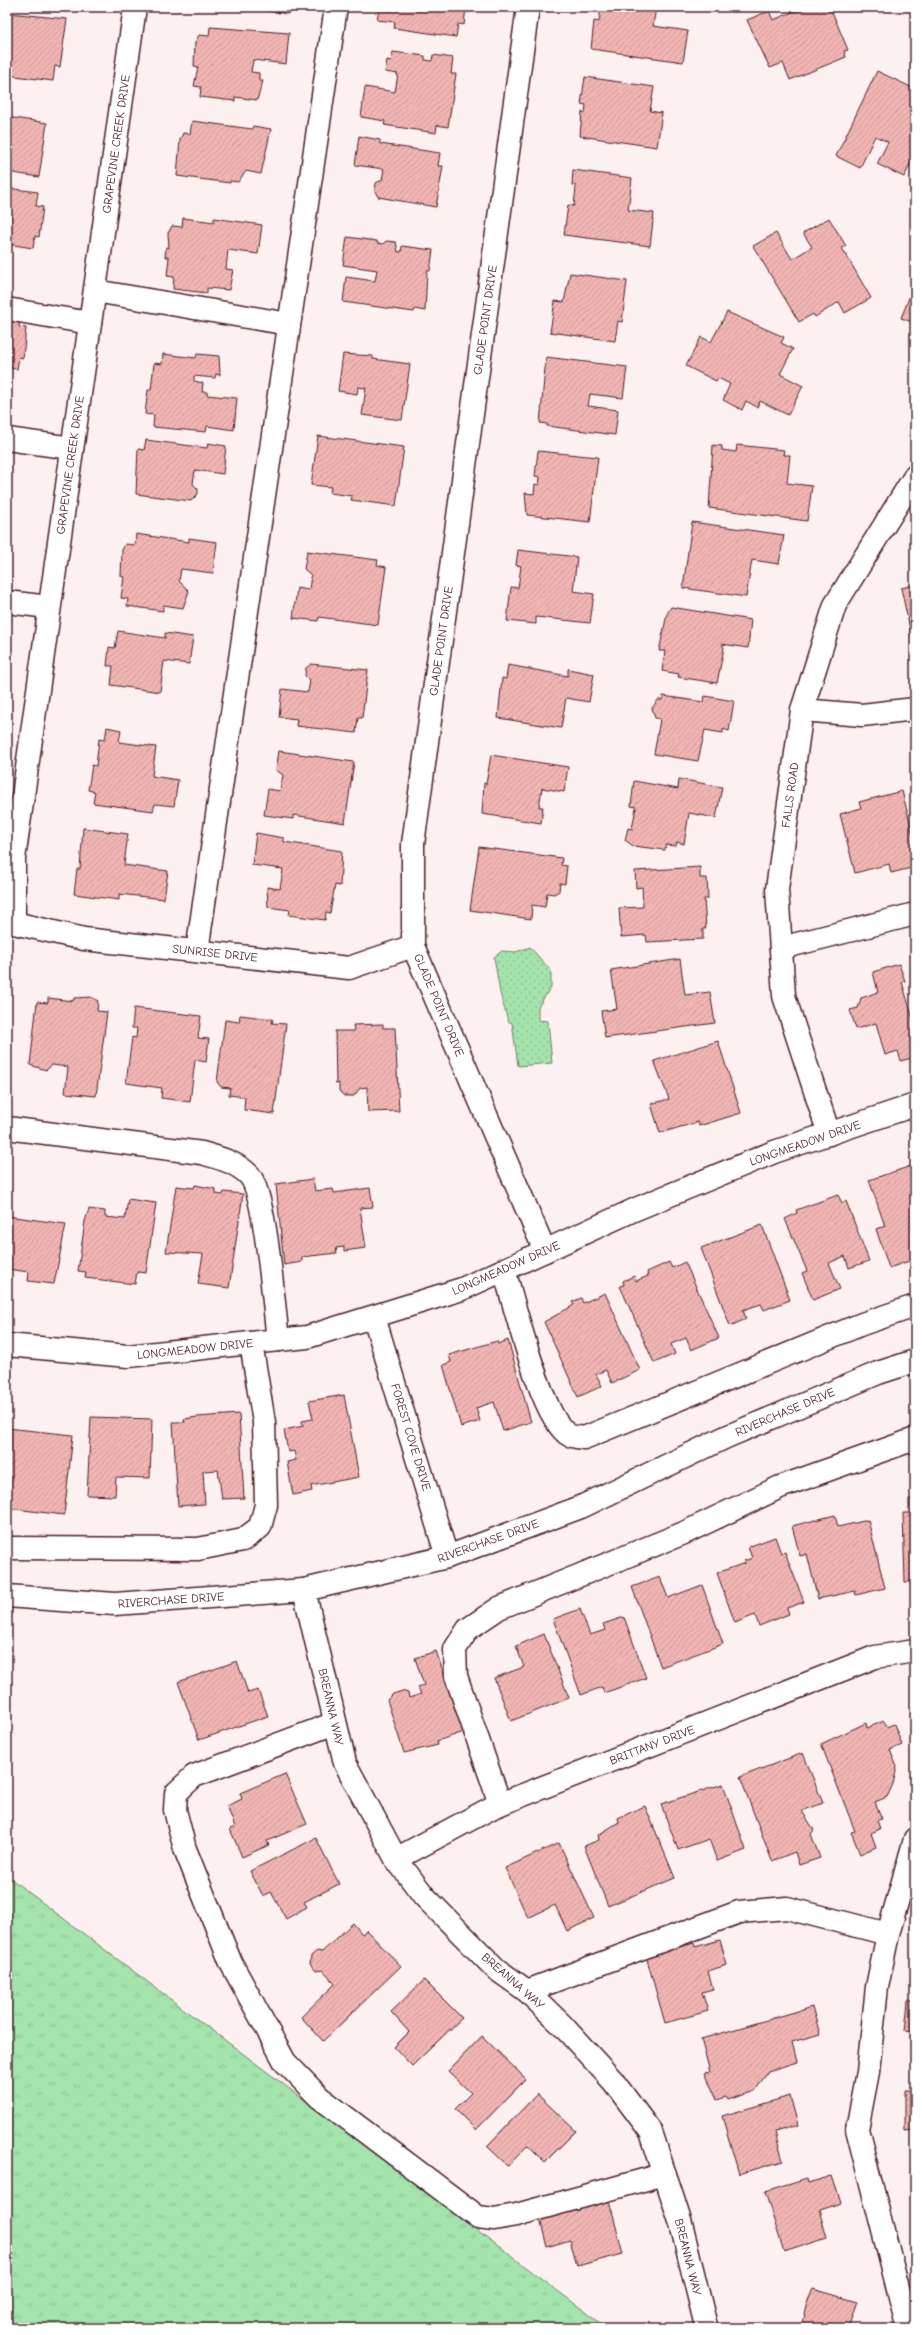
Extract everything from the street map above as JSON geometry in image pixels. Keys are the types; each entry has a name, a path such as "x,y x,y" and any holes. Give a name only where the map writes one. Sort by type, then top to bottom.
{"street":[{"name":"GRAPEVINE CREEK DRIVE","path":"14,923 14,859 135,7"},
{"path":"197,951 336,7"},
{"name":"GLADE POINT DRIVE","path":"528,7 413,844 413,946 545,1251"},
{"path":"95,291 289,324"},
{"path":"7,309 90,323"},
{"path":"7,439 72,448"},
{"name":"FALLS ROAD","path":"829,1134 784,996 777,889 802,710 834,605 915,476"},
{"path":"7,602 49,607"},
{"path":"802,710 862,715 915,709"},
{"path":"781,948 915,914"},
{"name":"SUNRISE DRIVE","path":"14,923 84,939 349,968 413,946"},
{"name":"LONGMEADOW DRIVE","path":"7,1345 128,1356 307,1337 462,1289 636,1209 774,1152 915,1105"},
{"path":"7,1128 202,1153 232,1162 250,1175 260,1200 278,1340"},
{"path":"504,1270 544,1398 554,1419 568,1435 584,1438 862,1324 915,1306"},
{"name":"FOREST COVE DRIVE","path":"374,1317 447,1557"},
{"path":"7,1548 198,1549 243,1540 260,1527 266,1505 264,1422 250,1343"},
{"name":"RIVERCHASE DRIVE","path":"7,1596 115,1604 304,1590 447,1557 581,1507 726,1436 878,1373 915,1361"},
{"path":"500,1804 456,1676 455,1649 468,1629 499,1608 684,1533 780,1487 915,1439"},
{"name":"BREANNA WAY","path":"304,1590 345,1763 396,1858 424,1896 496,1969 527,1991 562,2025 613,2081 651,2132 681,2224 706,2326"},
{"name":"BRITTANY DRIVE","path":"396,1858 500,1804 875,1657 915,1651"},
{"path":"335,1723 194,1776 176,1793 175,1810 185,1849 222,1941 256,2012 285,2062 319,2097 478,2217 494,2219 516,2215 665,2174"},
{"path":"908,2328 857,2129 868,2072 877,1987 888,1934 915,1839"},
{"path":"527,1991 739,1912 787,1908 888,1934"}],"green space":[{"path":"530,947 551,971 551,987 538,1007 538,1020 548,1021 552,1063 518,1066 512,1023 508,1021 500,993 494,957 502,951 516,952"},
{"path":"7,1876 607,2328 7,2328"}],"building":[{"path":"242,7 288,7 288,14"},
{"path":"379,7 466,7 464,25 458,24 456,37 394,28 395,22 377,20"},
{"path":"601,7 656,7 653,26 688,31 683,62 591,49 594,21 599,22"},
{"path":"805,7 830,7 848,50 844,51 846,57 790,80 783,63 770,68 747,20 769,11 773,20"},
{"path":"9,13 67,19 60,67 55,66 53,81 7,75 7,15"},
{"path":"210,27 289,33 286,64 253,60 251,72 259,73 259,81 263,81 257,100 235,97 235,101 200,97 201,87 194,86 198,67 194,66 195,43 199,35 209,36"},
{"path":"393,52 425,56 425,60 432,61 433,55 453,58 451,74 456,74 448,127 437,125 436,133 384,125 385,121 361,117 365,87 395,92 398,74 385,72 387,60 391,61"},
{"path":"877,71 915,89 915,154 904,177 877,164 888,142 875,136 860,168 836,156"},
{"path":"585,77 654,87 650,111 662,113 657,147 580,136 582,112 585,113 586,105 581,104"},
{"path":"7,117 47,123 39,177 7,172"},
{"path":"192,121 252,129 253,126 271,129 261,174 246,171 238,182 230,181 230,183 177,176 180,140 183,133 190,134"},
{"path":"359,136 380,140 380,144 440,153 438,166 443,166 436,207 378,197 375,191 376,183 382,180 384,169 355,165"},
{"path":"573,170 632,178 628,210 654,213 650,246 564,235 568,205 574,206 576,186 572,185"},
{"path":"7,188 38,192 36,206 43,207 39,237 35,236 33,248 7,244"},
{"path":"183,218 214,222 214,218 262,225 258,254 228,250 226,269 233,270 229,290 207,288 207,293 173,289 174,277 167,276 169,257 165,257 166,247 169,248 168,233 172,226 182,227"},
{"path":"829,218 846,246 842,248 871,298 845,313 839,302 815,317 813,314 799,322 753,246 776,233 792,259 812,247 803,233"},
{"path":"347,237 377,241 377,243 383,244 386,241 396,242 398,252 401,252 402,246 433,250 430,271 427,271 425,311 415,309 414,312 343,302 346,277 375,281 377,270 343,265"},
{"path":"570,273 627,281 622,322 618,321 615,341 550,332 555,301 564,302"},
{"path":"915,283 915,323 901,318"},
{"path":"7,311 21,313 19,327 26,328 23,358 19,357 17,369 7,368"},
{"path":"727,312 784,337 781,343 793,349 780,374 803,386 788,415 760,401 757,407 746,401 742,410 723,400 730,384 718,378 716,381 686,366 701,337 711,342"},
{"path":"163,354 196,358 197,354 219,356 220,375 216,374 215,378 194,376 194,381 203,383 202,392 207,392 207,395 237,398 234,430 207,426 206,432 153,427 154,415 145,414 148,390 151,390 154,363 162,364"},
{"path":"343,354 373,356 373,359 410,364 402,420 362,415 366,388 358,387 357,394 338,391"},
{"path":"546,357 627,367 623,398 590,394 588,406 618,410 615,435 547,426 547,424 540,423"},
{"path":"318,436 404,447 396,506 351,500 352,496 330,493 331,487 311,485"},
{"path":"146,440 207,448 208,443 226,446 223,474 195,470 193,484 198,489 198,494 191,501 136,494 138,449 144,450"},
{"path":"713,445 722,446 722,450 736,452 737,445 784,450 783,455 790,455 787,483 812,486 807,521 709,508"},
{"path":"538,451 598,457 590,522 527,515 525,493 534,494 535,484 539,485 540,477 535,476"},
{"path":"692,522 784,535 779,564 752,560 746,597 683,588"},
{"path":"136,534 189,542 189,538 217,542 213,573 181,569 179,581 189,591 183,608 163,605 163,611 127,606 128,599 121,598 124,577 121,576 122,550 125,544 135,545"},
{"path":"518,550 577,557 573,591 594,594 590,623 536,617 536,624 507,621 511,587 518,588 521,566 516,565"},
{"path":"307,551 378,560 377,565 386,567 378,625 319,617 318,621 293,618 297,588 309,590 311,575 304,569"},
{"path":"915,585 915,652 901,588"},
{"path":"671,607 751,620 748,648 722,644 724,648 717,683 678,677 679,674 662,671 665,651 659,651 667,614"},
{"path":"118,631 165,638 165,633 193,637 189,664 164,661 160,692 111,685 113,666 107,666 109,647 115,648"},
{"path":"311,664 368,670 362,718 358,718 356,733 296,726 297,719 279,717 282,689 308,692 310,681 305,676 306,668"},
{"path":"508,665 568,676 568,669 594,674 589,702 566,698 561,728 498,718 502,678 506,679"},
{"path":"663,696 703,702 705,696 734,701 729,731 723,729 723,733 705,730 698,761 654,754 660,719 655,718 652,708 658,700 662,700"},
{"path":"107,727 121,730 119,742 156,747 152,776 178,780 174,806 155,804 153,811 93,803 95,792 88,790 92,765 96,766 99,739 105,740"},
{"path":"279,751 354,762 345,823 293,815 293,819 264,815 268,789 280,791 283,775 276,770"},
{"path":"491,755 568,767 564,792 542,788 539,807 543,807 541,823 482,814 484,783 486,784"},
{"path":"679,779 722,787 716,818 689,813 684,844 677,842 676,846 666,845 665,850 633,846 625,840 628,828 632,829 636,807 631,806 634,781 678,789"},
{"path":"902,791 915,843 915,867 891,873 889,864 855,873 840,814 861,808 859,802"},
{"path":"83,828 128,834 124,865 168,871 164,899 119,894 119,900 74,894 77,869 80,869"},
{"path":"256,833 284,838 284,842 342,851 340,886 335,885 330,913 326,912 325,920 289,915 290,910 268,907 267,887 280,889 283,869 252,865"},
{"path":"479,847 562,858 561,865 567,866 565,884 560,883 559,891 554,894 547,893 545,907 532,905 531,919 470,910"},
{"path":"700,867 700,878 707,878 708,899 704,899 706,928 703,929 703,939 647,942 646,935 621,937 619,908 643,907 642,887 636,888 635,871"},
{"path":"680,959 685,995 710,992 715,1023 605,1038 601,1011 617,1009 611,970"},
{"path":"899,964 905,981 902,982 915,1026 915,1057 901,1061 898,1051 885,1055 876,1023 856,1029 850,1010 858,1008 861,998 878,992 873,972"},
{"path":"91,997 98,1001 97,1011 107,1012 96,1096 65,1093 68,1067 52,1065 46,1070 30,1065 37,1002 48,1003 48,998 73,1001 74,998"},
{"path":"134,1008 201,1016 198,1038 209,1039 206,1062 195,1060 190,1102 161,1098 162,1088 126,1083 132,1037 136,1038 137,1028 132,1028"},
{"path":"240,1015 273,1019 272,1023 286,1024 274,1114 244,1110 245,1097 229,1095 230,1088 221,1087 217,1082 225,1020 239,1022"},
{"path":"383,1024 383,1028 395,1028 399,1111 368,1112 367,1087 360,1088 354,1096 344,1096 339,1091 339,1083 336,1084 335,1031 354,1031 353,1025"},
{"path":"718,1041 741,1113 699,1126 698,1122 660,1133 651,1104 669,1099 654,1061"},
{"path":"911,1166 913,1171 915,1171 915,1259 889,1268 876,1229 885,1226 869,1180"},
{"path":"313,1179 315,1191 333,1189 334,1193 370,1188 373,1207 360,1208 366,1248 344,1251 344,1247 336,1248 337,1253 302,1257 302,1262 284,1265 276,1184"},
{"path":"195,1185 216,1189 216,1194 223,1195 224,1192 243,1194 229,1288 198,1284 203,1254 166,1252 176,1186 194,1188"},
{"path":"838,1195 842,1203 846,1201 869,1261 849,1268 845,1256 829,1263 840,1289 813,1300 802,1273 807,1271 785,1219 797,1213 796,1210"},
{"path":"128,1199 156,1203 146,1273 137,1272 135,1284 85,1278 86,1272 78,1271 85,1221 89,1209 105,1211 105,1217 125,1219"},
{"path":"7,1216 66,1224 54,1284 28,1281 29,1272 7,1269"},
{"path":"762,1225 790,1300 764,1310 761,1304 743,1310 746,1319 730,1326 701,1248"},
{"path":"669,1262 672,1268 685,1262 719,1338 691,1350 686,1338 671,1344 675,1354 654,1363 620,1286 624,1285 623,1281 634,1276 636,1281 648,1276 647,1272"},
{"path":"605,1293 640,1370 612,1383 606,1370 596,1374 602,1386 578,1397 544,1322 574,1305 572,1302 581,1298 583,1303"},
{"path":"508,1340 531,1422 503,1431 494,1402 476,1408 480,1421 461,1427 443,1365 451,1362 449,1355 497,1341 498,1344"},
{"path":"344,1395 359,1477 311,1486 312,1491 293,1495 287,1462 296,1460 294,1451 288,1452 284,1430 303,1426 302,1421 313,1419 309,1401"},
{"path":"239,1414 244,1498 222,1499 218,1470 203,1471 205,1504 178,1506 173,1422 185,1422 184,1419 197,1417"},
{"path":"91,1417 152,1419 150,1478 116,1477 115,1496 87,1495"},
{"path":"7,1428 73,1435 64,1515 7,1508"},
{"path":"909,1499 915,1499 915,1582 905,1582 903,1513 909,1513"},
{"path":"835,1515 838,1527 868,1520 885,1588 856,1595 855,1591 818,1599 807,1554 800,1556 792,1526"},
{"path":"775,1537 781,1553 785,1552 804,1602 787,1608 789,1614 759,1626 755,1615 735,1623 717,1573 745,1563 744,1561 752,1558 748,1547"},
{"path":"660,1577 668,1598 702,1585 723,1644 661,1667 632,1587"},
{"path":"580,1609 590,1635 605,1630 603,1624 624,1617 646,1678 604,1693 602,1687 581,1695 553,1619"},
{"path":"544,1634 569,1698 511,1721 494,1678 524,1667 516,1646"},
{"path":"436,1651 464,1732 437,1741 438,1745 404,1753 387,1700 393,1694 402,1691 408,1693 409,1698 421,1694 418,1687 424,1685 415,1658"},
{"path":"237,1661 248,1693 258,1690 268,1716 199,1740 178,1682"},
{"path":"884,1721 886,1727 894,1724 902,1745 890,1750 897,1767 893,1784 887,1797 875,1802 882,1819 877,1820 880,1829 871,1833 876,1847 860,1854 851,1832 855,1831 821,1744 866,1723 867,1728"},
{"path":"803,1753 823,1803 802,1811 814,1830 811,1834 820,1858 799,1865 795,1852 772,1861 740,1777"},
{"path":"285,1774 307,1824 267,1841 269,1845 242,1857 230,1829 235,1827 227,1806 242,1799 240,1793"},
{"path":"723,1784 746,1850 717,1861 709,1839 678,1850 661,1804"},
{"path":"645,1806 675,1878 608,1906 584,1846 599,1840 598,1835 619,1822 618,1818"},
{"path":"316,1838 339,1884 304,1902 307,1907 286,1919 271,1892 263,1896 250,1871"},
{"path":"559,1843 594,1918 567,1931 555,1905 528,1918 505,1868"},
{"path":"353,1923 362,1934 366,1930 401,1966 323,2041 301,2017 335,1984 322,1970 316,1971 310,1964 311,1956 317,1951 322,1952"},
{"path":"720,1940 727,1965 708,1971 713,1989 702,1992 708,2011 665,2023 646,1956 694,1943 695,1947"},
{"path":"424,1980 462,2018 412,2066 394,2047 409,2032 391,2012"},
{"path":"908,2001 915,2001 915,2032 905,2031"},
{"path":"812,2007 820,2034 792,2042 797,2062 768,2071 755,2091 728,2100 726,2097 717,2100 705,2073 710,2072 701,2039"},
{"path":"482,2036 526,2079 476,2130 455,2109 471,2093 448,2071"},
{"path":"905,2090 915,2090 915,2129 905,2130"},
{"path":"537,2094 576,2131 545,2162 528,2145 508,2166 487,2146"},
{"path":"790,2096 798,2125 775,2132 783,2161 739,2174 722,2116"},
{"path":"832,2176 841,2203 819,2210 827,2238 784,2252 765,2192 807,2179 808,2183"},
{"path":"609,2200 623,2254 577,2266 570,2240 547,2247 540,2219"},
{"path":"813,2289 858,2302 849,2328 801,2328 806,2305"}]}
